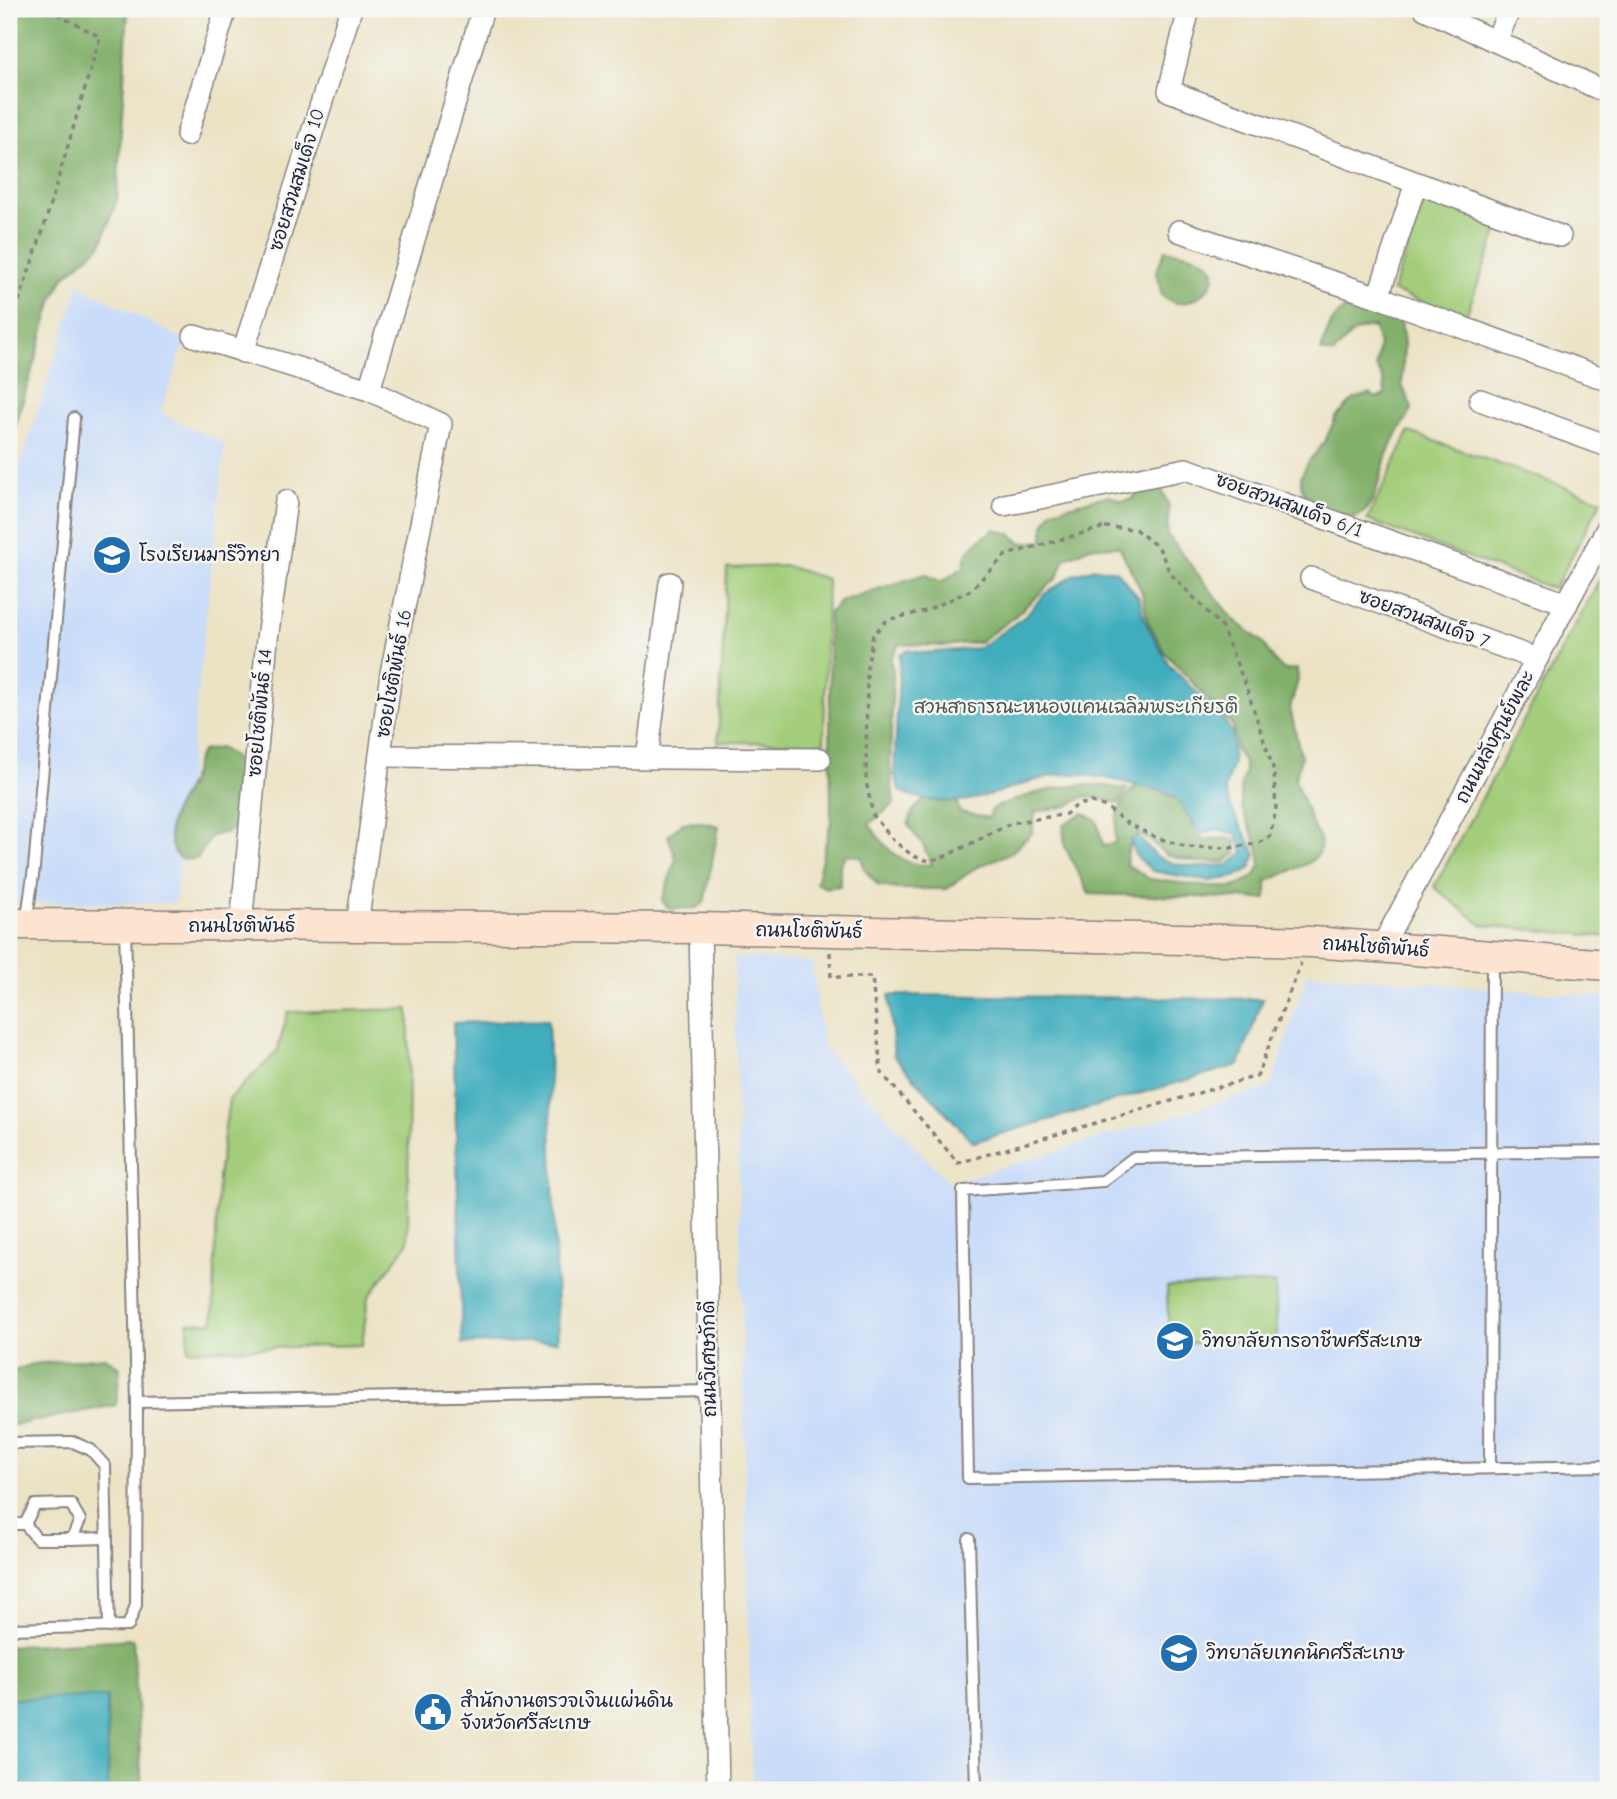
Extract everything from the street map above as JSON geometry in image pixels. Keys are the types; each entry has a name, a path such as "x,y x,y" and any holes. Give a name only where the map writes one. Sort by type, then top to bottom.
{"street":[{"path":"187,135 226,9"},
{"name":"ซอยสวนสมเด็จ 10","path":"243,352 351,9"},
{"path":"194,335 369,390 483,9"},
{"path":"1189,9 1169,91 1560,236"},
{"path":"1425,9 1608,93"},
{"path":"1496,41 1510,9"},
{"path":"1378,297 1416,183"},
{"path":"1179,231 1378,297 1608,380"},
{"name":"ซอยโชติพันธ์ 16","path":"357,926 391,673 441,424 369,390"},
{"path":"1480,400 1608,446"},
{"name":"ซอยสวนสมเด็จ 6/1","path":"1004,505 1186,469 1567,604"},
{"name":"ซอยโชติพันธ์ 14","path":"241,926 267,639 286,501"},
{"name":"ถนนหลังศูนย์พละ","path":"1381,947 1608,527"},
{"name":"ซอยสวนสมเด็จ 7","path":"1311,578 1537,659"},
{"path":"647,758 670,583"},
{"path":"380,756 820,759"},
{"name":"ถนนโชติพันธ์","path":"17,924 700,928 1312,942 1608,965"},
{"name":"ถนนวิเศษภักดี","path":"700,928 718,1790"}],"lane":[{"path":"17,924 34,868 74,418"},
{"path":"9,1629 128,1626 136,1605 137,1402 125,925"},
{"path":"1490,1468 1492,956"},
{"path":"1608,1151 1133,1158 1103,1181 963,1191 968,1478 1608,1466"},
{"path":"137,1402 710,1391"},
{"path":"9,1443 73,1442 92,1450 105,1466 109,1627"},
{"path":"25,1524 35,1505 71,1504 80,1520 72,1539"},
{"path":"9,1524 25,1524"},
{"path":"25,1524 37,1539 107,1538"},
{"path":"969,1539 976,1790"}],"path":[{"path":"9,330 43,230 100,37 48,9"},
{"path":"1105,527 1135,529 1158,548 1170,573 1221,626 1246,686 1274,771 1276,810 1270,836 1259,843 1230,848 1187,847 1155,837 1125,822 1106,807 1092,802 1077,805 1058,817 1012,823 946,856 929,861 913,856 894,841 873,815 866,781 867,668 873,635 887,620 925,611 970,591 1006,555 1105,527"},
{"path":"830,931 831,977 872,977 881,1072 958,1163 1256,1076 1295,975 1312,942"}],"shaded area":[{"name":"โรงเรียนมารีวิทยา","path":"79,285 186,341 160,413 225,444 175,903 9,903 9,629 15,481"},
{"name":"วิทยาลัยการอาชีพศรีสะเกษ","path":"734,957 812,962 823,1047 949,1183 1271,1087 1307,974 1608,997 1608,1790 752,1790"}],"green space":[{"path":"9,9 128,9 117,199 101,245 64,277 53,299 9,448"},
{"path":"1426,198 1500,225 1465,318 1392,291"},
{"path":"1165,250 1192,255 1207,262 1213,268 1214,276 1207,290 1184,303 1173,302 1162,296 1156,272"},
{"path":"1369,298 1393,310 1401,325 1404,342 1402,385 1412,408 1388,452 1373,500 1361,514 1348,517 1329,512 1307,500 1301,485 1301,476 1325,441 1336,417 1354,399 1369,394 1377,398 1385,395 1384,381 1376,366 1379,345 1374,327 1361,329 1351,335 1334,354 1321,351 1336,316 1349,306"},
{"path":"1409,432 1602,500 1554,589 1367,520"},
{"path":"1147,483 1162,490 1169,506 1167,534 1232,618 1261,641 1277,664 1285,670 1297,669 1298,680 1290,708 1301,757 1295,780 1321,841 1319,854 1309,863 1267,881 1266,899 1089,894 1065,847 1063,825 1083,813 1097,821 1103,845 1115,843 1116,824 1123,801 1141,781 1163,785 1169,797 1183,800 1200,839 1236,840 1236,853 1225,862 1198,862 1168,856 1138,834 1129,845 1126,864 1150,879 1210,887 1234,887 1254,877 1261,864 1259,850 1242,809 1240,789 1245,771 1243,760 1236,751 1233,726 1165,653 1147,620 1142,592 1119,546 1090,547 1065,559 1057,578 1013,618 979,642 943,646 899,644 890,660 893,670 890,766 894,804 869,824 894,854 910,863 932,865 923,845 908,825 913,811 928,795 953,791 960,812 989,818 992,809 1004,804 1068,786 1098,785 1127,789 1119,803 1086,796 1067,806 1035,812 1032,833 1011,853 975,868 947,889 897,889 878,885 865,870 861,857 846,854 840,865 840,886 826,888 816,883 831,821 829,613 841,601 925,574 941,582 964,567 966,555 994,529 1011,534 1020,543 1043,541 1044,525 1052,510 1109,495 1121,501 1133,499 1139,486"},
{"path":"1608,564 1608,937 1482,925 1434,887"},
{"path":"786,566 827,579 824,743 718,742 727,568"},
{"path":"220,748 239,764 244,772 246,791 241,825 231,831 211,836 198,858 182,859 172,847 172,818 202,751"},
{"path":"702,822 719,826 704,903 696,908 670,909 662,901 676,858 668,836 682,823"},
{"path":"409,1009 408,1243 368,1298 362,1345 188,1350 188,1323 213,1322 218,1177 229,1099 277,1052 288,1012"},
{"path":"1275,1283 1277,1340 1169,1344 1167,1287"},
{"path":"105,1357 120,1368 116,1405 9,1426 9,1373 32,1364"},
{"path":"133,1639 142,1790 9,1790 9,1646"}],"water":[{"path":"1095,568 1117,571 1139,598 1144,619 1169,665 1222,718 1232,732 1233,763 1225,789 1231,808 1256,854 1250,869 1235,877 1210,881 1152,871 1135,855 1130,840 1138,837 1157,857 1176,864 1198,867 1228,865 1243,853 1237,834 1216,829 1201,834 1175,797 1160,790 1105,778 1061,774 994,794 959,801 940,802 900,791 894,774 900,654 908,650 924,653 979,648 1024,617 1044,595 1073,575"},
{"path":"889,995 1263,999 1239,1065 973,1142 894,1056"},
{"path":"548,1020 558,1341 462,1344 453,1023"},
{"path":"107,1697 108,1790 9,1790 9,1699"}],"place":[{"name":"โรงเรียนมารีวิทยา","path":"112,555"},
{"name":"วิทยาลัยการอาชีพศรีสะเกษ","path":"1175,1341"},
{"name":"วิทยาลัยเทคนิคศรีสะเกษ","path":"1179,1653"},
{"name":"สำนักงานตรวจเงินแผ่นดิน จังหวัดศรีสะเกษ","path":"433,1712"}],"park label":[{"name":"สวนสาธารณะหนองแคนเฉลิมพระเกียรติ","path":"1076,707"}]}
